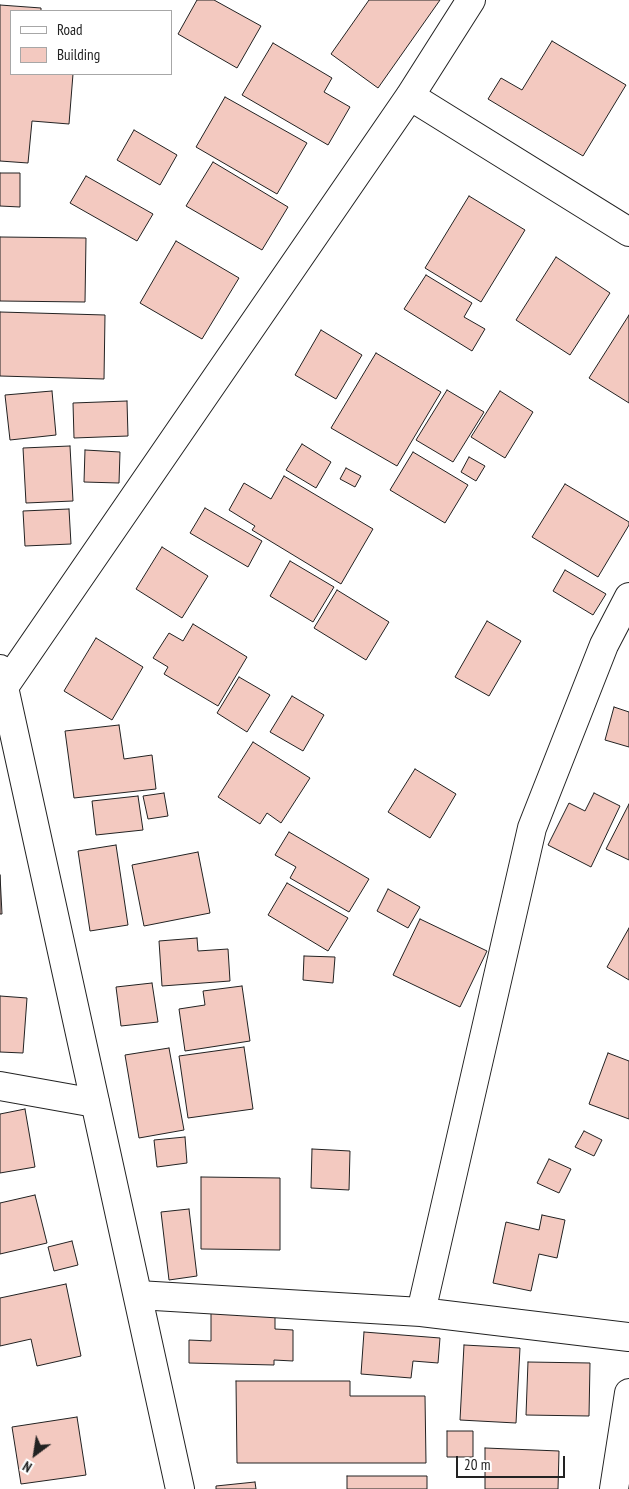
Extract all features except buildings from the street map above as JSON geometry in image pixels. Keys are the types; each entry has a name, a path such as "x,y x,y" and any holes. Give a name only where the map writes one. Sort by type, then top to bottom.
{"main road":[{"path":"180,1489 2,678 410,96 472,0"},
{"path":"410,96 629,232"},
{"path":"421,1312 532,828 604,645 629,597"},
{"path":"0,1086 95,1103"},
{"path":"138,1295 421,1312 629,1337"},
{"path":"614,1489 629,1392"}]}
